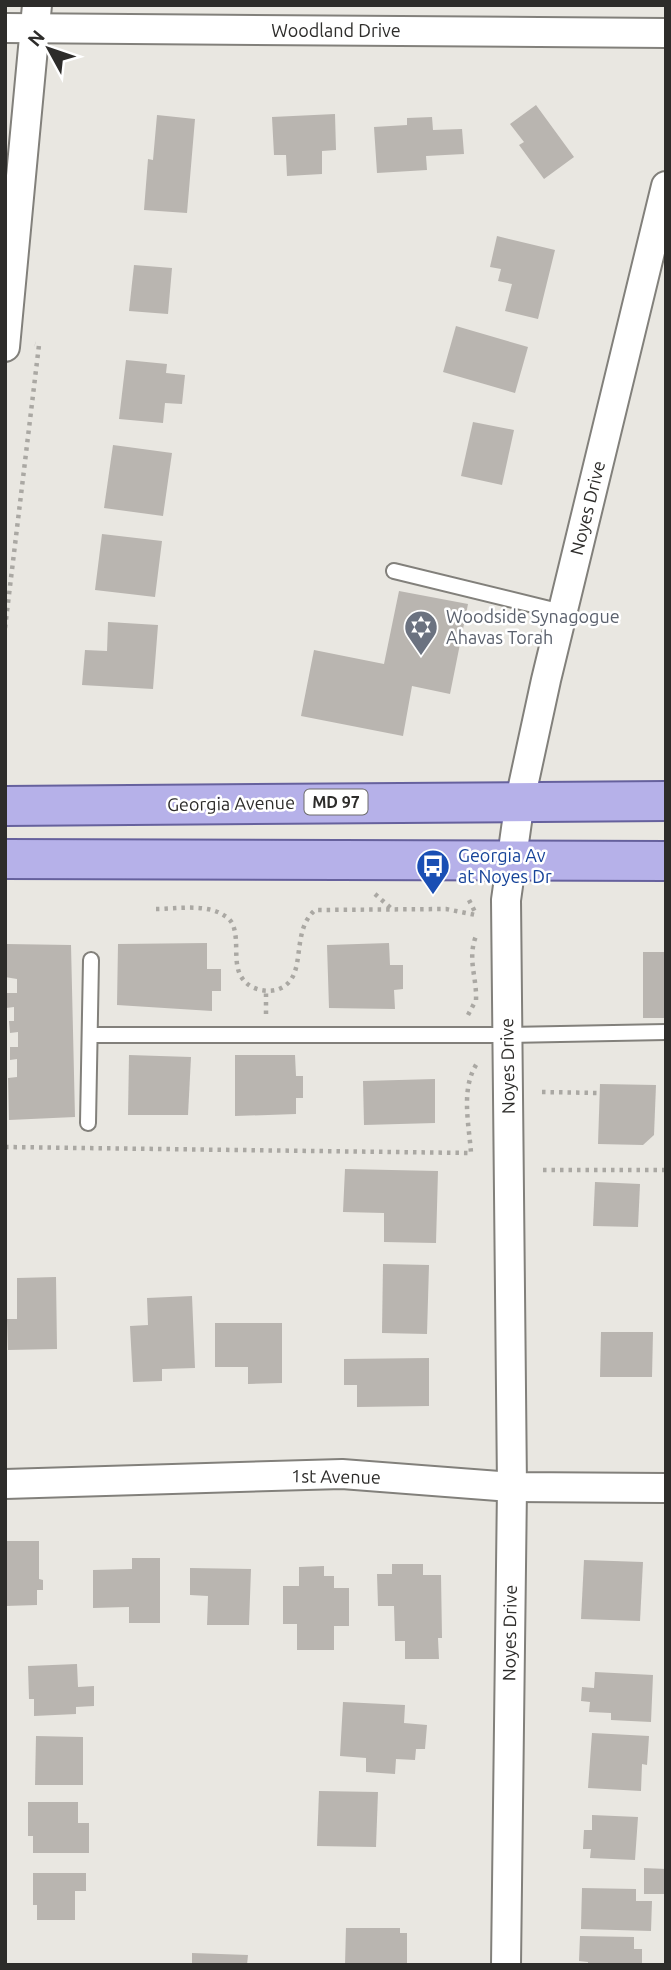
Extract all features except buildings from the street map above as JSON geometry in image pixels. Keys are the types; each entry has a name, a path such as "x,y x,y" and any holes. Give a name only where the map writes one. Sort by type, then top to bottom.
{"main road":[{"name":"Georgia Avenue","path":"5,806 520,800 666,801"},
{"path":"5,859 666,861"}],"street":[{"name":"Woodland Drive","path":"25,21 666,33"},
{"path":"6,343 25,21"},
{"name":"Noyes Drive","path":"506,1965 512,1487 506,900 520,800 562,612 666,186"},
{"name":"1st Avenue","path":"5,1484 342,1474 512,1487 666,1488"}],"lane":[{"path":"394,571 562,612"},
{"path":"88,1123 91,960"},
{"path":"91,1035 508,1035 666,1032"}],"path":[{"path":"5,628 39,345 6,343"},
{"path":"374,893 393,910"},
{"path":"156,909 205,909 227,917 234,926 236,962 240,974 248,984 266,990 280,989 290,980 298,966 300,930 315,910 446,909 476,915"},
{"path":"266,990 266,1012"},
{"path":"5,1147 471,1153 467,1086 470,1073 478,1061 469,1013"},
{"path":"542,1093 600,1093"},
{"path":"543,1170 666,1170"}],"place":[{"name":"Woodside Synagogue Ahavas Torah","path":"421,657"},
{"name":"Georgia Av at Noyes Dr","path":"433,896"}]}
